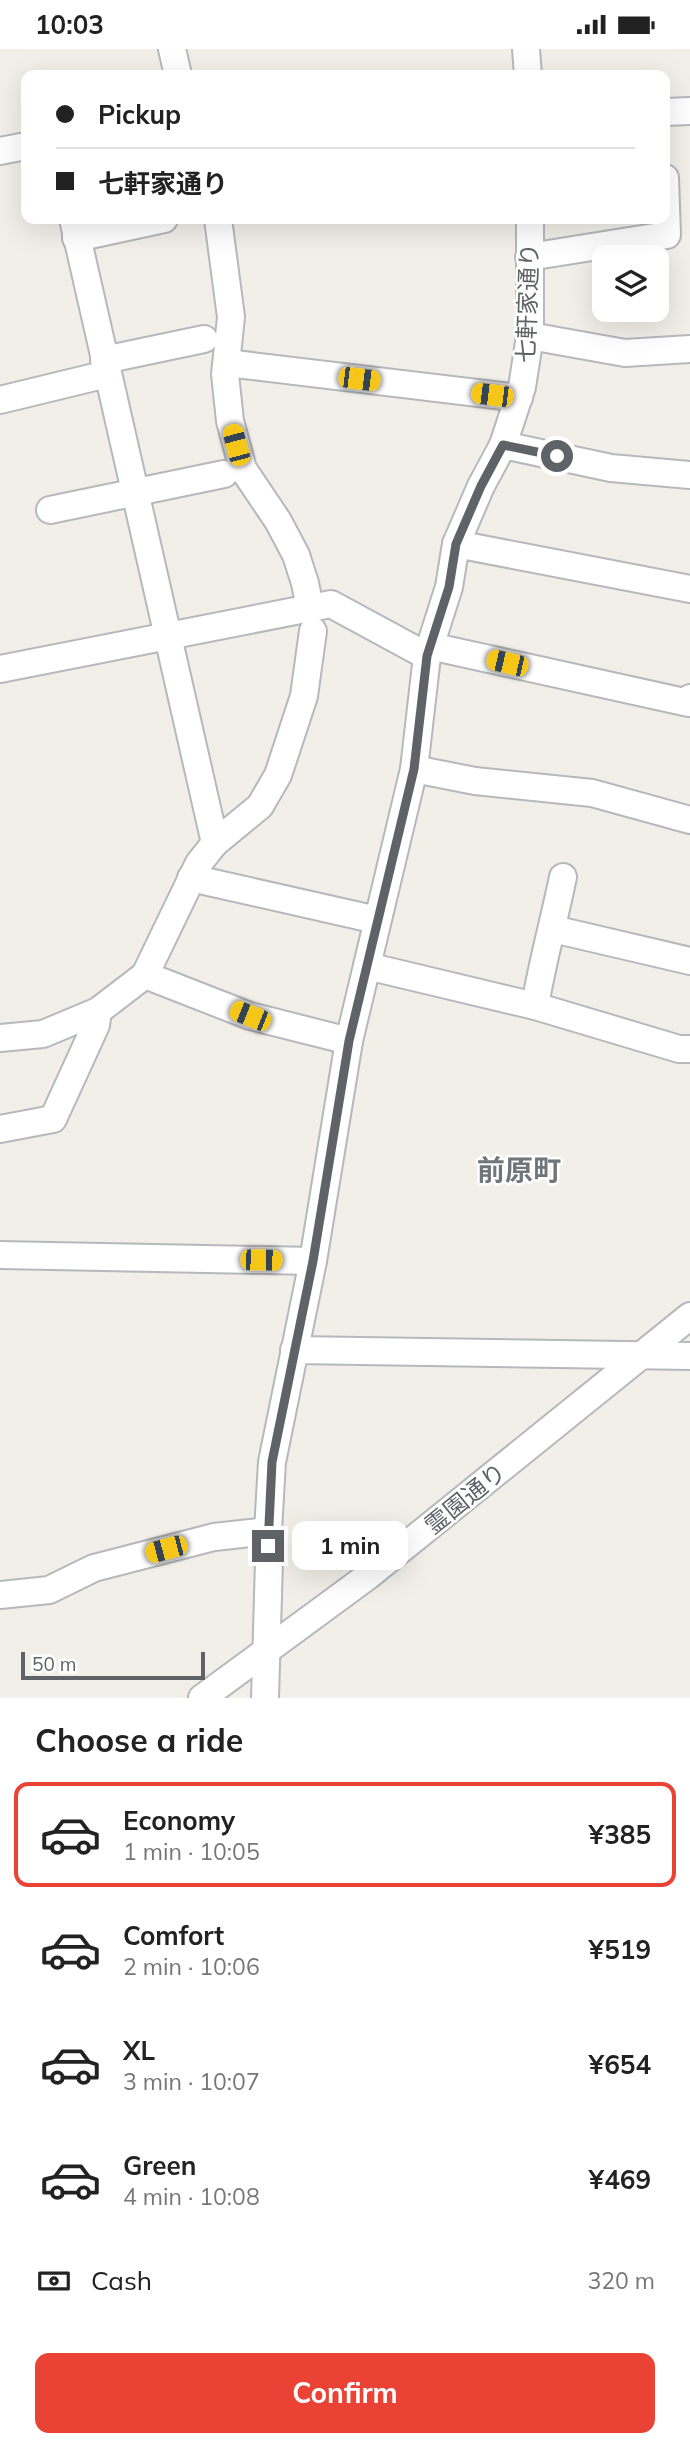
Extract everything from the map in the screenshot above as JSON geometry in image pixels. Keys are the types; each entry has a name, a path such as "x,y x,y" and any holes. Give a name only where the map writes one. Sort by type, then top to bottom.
{"street":[{"path":"172,49 177,70"},
{"path":"526,49 528,70"},
{"path":"670,112 690,111"},
{"path":"0,151 21,147"},
{"path":"114,224 74,228 215,843"},
{"path":"0,1038 43,1034 98,1011 145,975 199,863 215,843 260,806 278,775 304,695 311,620 305,583 296,555 278,521 243,469 230,421 225,375 231,317 219,224"},
{"name":"七軒家通り","path":"265,1698 272,1462 313,1261 349,1041 414,769 428,651 449,587 456,544 481,486 503,445 519,398 530,336 530,224"},
{"path":"529,257 667,235 667,224"},
{"path":"530,336 625,353 690,349"},
{"path":"0,400 204,339"},
{"path":"227,363 519,398"},
{"path":"503,445 611,468 690,475"},
{"path":"50,510 224,474"},
{"path":"456,544 690,589"},
{"path":"0,669 167,636 311,620 331,604 428,651 689,703 690,698"},
{"path":"414,769 475,781 592,793 690,820"},
{"path":"191,877 377,920"},
{"path":"535,1006 542,963 553,929 563,877"},
{"path":"553,929 690,961"},
{"path":"367,966 535,1006 679,1049 690,1049"},
{"path":"145,975 250,1016 349,1041"},
{"path":"0,1129 53,1119 96,1025 98,1011"},
{"path":"0,1255 313,1261"},
{"name":"霊園通り","path":"202,1698 368,1576 690,1315"},
{"path":"294,1350 690,1356"},
{"path":"0,1595 49,1590 94,1568 214,1537 268,1531"}],"district":[{"name":"前原町","path":"519,1169"}],"route":[{"path":"268,1546 272,1462 313,1261 349,1041 414,769 427,656 449,587 456,544 481,486 503,445 557,456"}]}
